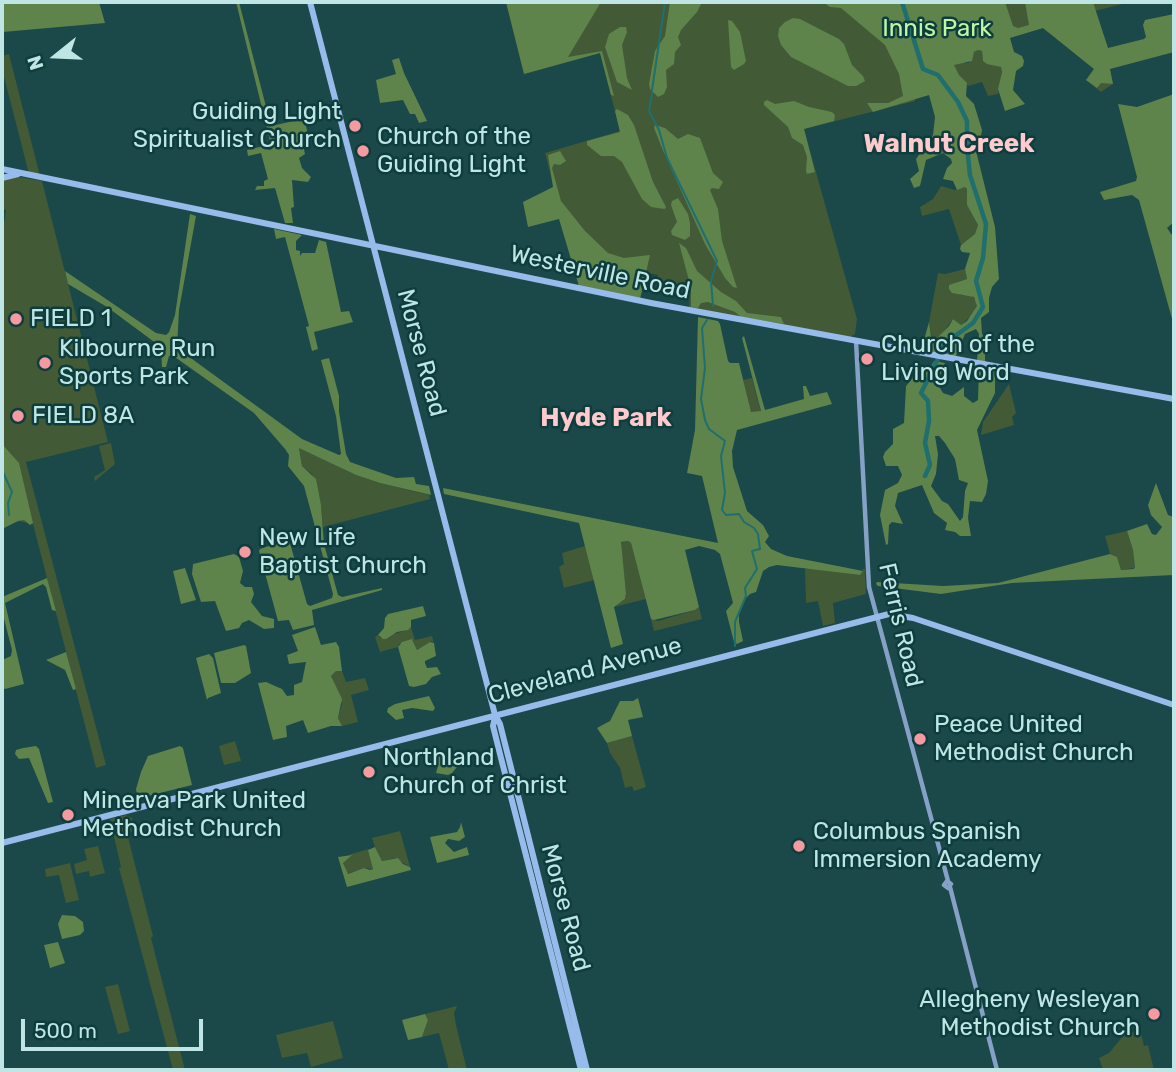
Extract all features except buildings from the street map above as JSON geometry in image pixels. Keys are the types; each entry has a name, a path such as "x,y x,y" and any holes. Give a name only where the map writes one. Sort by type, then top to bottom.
{"main road":[{"name":"Morse Road","path":"310,2 495,715 500,724 518,812 579,1062 584,1070"},
{"name":"Westerville Road","path":"5,174 20,173 651,303 1174,399"},
{"name":"Ferris Road","path":"856,341 867,573 876,616 997,1070"},
{"name":"Cleveland Avenue","path":"2,843 876,616 894,614 911,618 1174,705"},
{"name":"Morse Road","path":"495,715 493,726 508,784 526,834 584,1070"}],"green space":[{"path":"2,2 99,2 105,23 3,32"},
{"path":"236,2 239,2 271,126 307,118 312,124 306,126 310,143 303,145 305,154 299,158 302,168 311,177 308,182 292,180 293,223 285,223 275,188 255,190 257,186 264,186 264,181 268,179 261,153 248,156 247,150 268,145 269,150 272,149"},
{"name":"Innis Park","path":"506,2 1130,2 1095,11 1113,84 1101,92 1086,80 1094,69 1043,28 920,63 928,95 915,101 804,129 857,319 855,334 850,337 689,308 690,288 657,280 658,275 647,273 640,299 579,286 545,153 620,131 600,53 524,74"},
{"path":"506,2 601,2 568,57 602,51 614,96 611,95 600,53 524,74"},
{"path":"670,2 702,2 681,30 678,37 681,45 675,52 674,64 666,70 667,87 664,94 658,97 649,84 655,51 665,36"},
{"name":"Innis Park","path":"823,2 1005,2 1013,26 1018,28 1029,25 1025,2 1093,2 1108,48 1144,39 1145,20 1174,14 1174,52 1110,69 1113,84 1101,83 1097,88 1086,80 1094,69 1043,28 1010,38 1014,52 1022,56 1024,61 1023,66 1016,71 1013,90 1025,104 1005,111 998,89 1001,67 987,64 983,61 982,51 978,50 974,52 972,61 954,65 967,83 966,96 974,104 982,130 975,147 995,227 999,279 992,287 989,312 981,318 982,334 985,338 985,363 977,361 979,334 976,329 965,334 955,358 921,351 929,322 931,337 935,340 953,319 961,325 967,321 977,306 974,297 952,293 949,289 949,285 967,279 965,269 970,253 960,249 961,245 975,234 978,225 967,205 967,189 965,187 957,190 953,181 943,179 952,163 943,153 926,160 920,186 914,188 910,179 919,171 916,159 933,135 935,117 929,95 873,112 867,103 888,103 903,96 899,74 885,45 841,8 830,7"},
{"path":"793,18 839,39 844,44 852,65 865,81 856,86 848,86 791,57 781,45 778,36 779,28"},
{"path":"728,20 732,21 740,32 746,61 734,70 731,67"},
{"path":"620,27 626,27 627,32 622,45 627,78 632,90 617,82 605,47 609,34"},
{"path":"982,51 983,61 1001,67 998,94 988,96 982,82 968,86 954,69 954,65 958,63 969,63 974,52"},
{"path":"9,54 40,176 29,174 2,69 2,56"},
{"path":"399,58 427,121 419,123 415,114 410,114 403,100 380,103 376,80 396,74 392,60"},
{"path":"1174,94 1174,222 1167,228 1174,238 1174,326 1139,200 1132,195 1104,200 1100,192 1136,181 1137,177 1118,104 1137,107"},
{"path":"767,100 775,104 794,101 835,115 834,121 804,129 815,172 807,174 807,157 803,145 792,138 788,127 764,105"},
{"path":"617,109 628,115 634,125 665,209 651,207 642,199 622,162 614,156 601,156 587,145 587,141 620,132 615,111"},
{"path":"655,125 665,128 678,139 688,134 700,138 713,173 723,182 719,189 710,190 718,209 722,241 737,288 725,278 705,244 662,148"},
{"path":"560,151 566,161 560,165 554,164 552,168 561,201 585,231 608,253 624,258 650,255 640,299 579,286 559,219 528,227 523,202 553,187 548,155"},
{"name":"Kilbourne Run Sports Park","path":"2,174 42,181 108,442 26,462 106,765 96,768 33,524 18,521 2,528 2,238 6,210 2,209"},
{"path":"941,186 955,190 967,189 967,205 978,225 975,234 961,245 949,209 922,216 920,207 933,199"},
{"path":"678,198 690,223 690,236 685,240 672,235 671,231 677,222 671,205 672,201"},
{"path":"190,214 196,216 179,310 177,348 302,439 339,455 336,416 321,360 329,358 339,396 346,454 350,462 396,478 414,477 416,484 429,486 431,495 380,483 356,475 299,448 302,466 316,479 324,544 338,595 342,597 382,588 312,610 314,625 293,630 289,620 278,621 259,551 287,540 307,604 310,606 332,598 304,486 288,466 289,455 285,449 254,413 172,355 169,356 166,367 162,367 161,347 107,307 68,284 65,271 156,333 166,335 175,315"},
{"path":"274,229 302,235 296,241 296,250 300,251 300,256 302,253 315,253 319,240 326,242 341,312 349,311 353,322 314,332 318,349 312,351 306,327 309,326 285,237 276,239"},
{"path":"679,243 686,248 697,271 736,301 747,313 781,317 784,324 741,317 708,302 701,303 698,308 691,307 691,288"},
{"path":"965,269 967,279 956,283 960,295 971,295 976,300 974,313 961,325 953,319 939,338 932,340 929,322 938,273"},
{"path":"698,317 718,321 720,324 728,361 739,363 751,412 761,411 742,338 744,336 765,410 804,399 803,386 806,386 810,396 827,392 832,404 737,430 732,451 733,467 747,511 763,525 769,536 765,542 771,549 787,556 863,571 860,575 777,565 769,567 763,571 756,592 744,600 739,613 743,641 737,644 734,642 726,611 733,603 720,554 699,546 685,550 699,607 654,620 651,619 631,543 621,542 626,593 625,599 614,607 623,644 611,648 579,523 444,494 443,488 718,543 702,476 687,473 695,430"},
{"path":"934,361 945,363 937,383 943,393 952,396 964,387 964,396 973,403 978,400 979,368 995,369 995,393 977,430 988,481 986,494 982,502 970,501 968,518 971,536 960,536 945,530 947,523 934,513 922,485 898,493 895,506 903,524 892,522 889,525 886,545 880,515 885,490 898,483 902,475 898,466 886,466 883,457 893,444 893,429 904,423 906,386 916,374 928,371","holes":["935,436 939,436 955,459 959,480 968,483 963,517 960,521 931,486 936,474 938,454"]},
{"path":"752,378 761,412 756,413 750,411 743,380"},
{"path":"1009,384 1016,413 1012,417 1014,425 981,435 983,422"},
{"path":"111,443 115,464 95,481 94,477 105,470 99,446"},
{"path":"2,444 19,463 33,523 30,525 24,520 2,529"},
{"path":"299,447 356,475 429,495 430,499 323,527 321,506 312,474 302,466"},
{"path":"1156,483 1168,515 1174,517 1174,575 1012,583 941,594 876,584 943,586 998,583 1110,554 1117,557 1121,570 1133,569 1133,550 1127,531 1147,524 1152,534 1156,535 1162,527 1151,515 1148,505"},
{"path":"1127,531 1135,568 1120,570 1115,556 1110,554 1105,536"},
{"path":"620,543 631,543 646,599 614,607 625,599"},
{"path":"585,546 594,580 564,588 559,567 564,564 562,553"},
{"path":"234,554 239,557 243,571 240,583 245,587 252,587 254,594 251,602 262,616 274,619 274,628 264,629 249,620 239,628 226,631 215,601 201,602 192,574 193,564"},
{"path":"185,568 196,600 181,604 173,571"},
{"path":"805,569 860,575 862,569 865,569 866,594 833,603 835,623 823,626 818,601 806,603"},
{"path":"47,578 56,611 52,610 43,584 5,603 24,684 5,689 2,687 2,660 11,656 12,650 2,611 2,597"},
{"path":"423,606 426,616 411,620 408,630 397,632 386,639 378,635 384,628 388,614"},
{"path":"699,607 702,619 654,631 651,619 658,621"},
{"path":"315,627 321,645 336,642 339,647 342,671 336,671 331,676 342,699 338,718 342,726 331,726 308,733 303,720 286,726 287,737 273,740 258,683 266,682 282,689 287,696 294,695 294,685 302,682 306,662 289,664 287,655 298,651 292,635"},
{"path":"411,627 415,640 432,636 434,643 432,641 417,650 413,640 380,652 375,637 378,635 380,638"},
{"path":"412,639 417,650 430,642 434,643 436,656 425,663 427,668 437,667 441,674 432,677 426,684 414,687 409,686 398,647 402,642"},
{"path":"244,645 251,673 235,683 221,683 214,653"},
{"path":"66,652 76,689 73,690 65,670 46,660"},
{"path":"209,654 213,658 221,693 207,700 196,658"},
{"path":"336,671 342,671 346,682 365,678 369,690 351,695 358,722 342,726 338,718 342,704 331,676"},
{"path":"429,696 435,708 433,711 412,708 402,710 404,718 396,720 387,712 388,708 395,704"},
{"path":"638,698 643,717 628,720 632,736 607,743 597,728 610,721 620,701 633,701"},
{"path":"632,736 646,787 634,791 632,786 625,788 620,768 607,743"},
{"path":"235,741 241,761 224,765 219,746"},
{"path":"36,746 53,802 48,803 29,758 19,759 15,754 16,750"},
{"path":"180,746 183,748 192,785 148,796 137,795 136,789 148,756"},
{"path":"440,752 443,757 453,757 456,762 457,767 448,775 436,773 438,766 435,753"},
{"path":"126,815 132,818 135,831 127,833 185,1070 173,1070 119,868 121,867 110,819"},
{"path":"461,822 465,837 459,841 448,839 445,843 454,852 467,847 469,855 437,863 430,837 457,832"},
{"path":"400,831 410,867 395,858 382,861 372,838"},
{"path":"98,846 105,873 90,877 89,871 76,874 74,864 87,860 84,849"},
{"path":"375,847 382,861 398,858 411,870 347,887 338,857 352,855 343,863 348,874 364,868 370,870 373,869 368,850"},
{"path":"369,849 373,869 364,868 347,874 344,860 351,854"},
{"path":"70,863 79,900 66,903 59,875 46,877 45,869"},
{"path":"62,915 75,916 83,922 84,931 80,935 62,939 58,924"},
{"path":"58,942 65,963 50,968 44,945"},
{"path":"118,984 130,1031 118,1034 105,987"},
{"path":"457,1006 454,1013 467,1070 449,1070 439,1033 422,1037 428,1020 425,1014"},
{"path":"425,1014 428,1020 422,1037 408,1040 402,1020"},
{"path":"333,1021 343,1058 311,1067 307,1053 282,1058 276,1035"},
{"path":"1140,1030 1144,1046 1148,1045 1154,1070 1103,1070 1099,1058 1109,1053 1124,1035"}],"waterway":[{"path":"652,90 665,2"},
{"path":"902,2 923,69 938,75 958,102 967,121 967,132"},
{"path":"652,93 649,111 659,130 667,158 717,261 711,281 713,306"},
{"path":"940,354 944,344 973,323 983,307 976,281 983,258 986,224 970,175 966,137"},
{"path":"707,320 702,328 705,368 701,399 709,429 725,441 721,456 725,493 722,510 726,515 739,514 744,522 754,528 758,534 760,549 752,551 757,569 745,588 746,596 735,622 735,646"},
{"path":"925,476 930,465 925,443 929,421 928,401 921,393 938,359"},
{"path":"2,470 12,492 8,503 9,515"}],"place":[{"name":"Guiding Light Spiritualist Church","path":"355,126"},
{"name":"Church of the Guiding Light","path":"363,151"},
{"name":"FIELD 1","path":"16,319"},
{"name":"Church of the Living Word","path":"867,359"},
{"name":"Kilbourne Run Sports Park","path":"45,363"},
{"name":"FIELD 8A","path":"18,416"},
{"name":"New Life Baptist Church","path":"245,552"},
{"name":"Peace United Methodist Church","path":"920,739"},
{"name":"Northland Church of Christ","path":"369,772"},
{"name":"Minerva Park United Methodist Church","path":"68,815"},
{"name":"Columbus Spanish Immersion Academy","path":"799,846"},
{"name":"Allegheny Wesleyan Methodist Church","path":"1154,1014"}],"district":[{"name":"Walnut Creek","path":"949,144"},
{"name":"Hyde Park","path":"606,418"}]}
